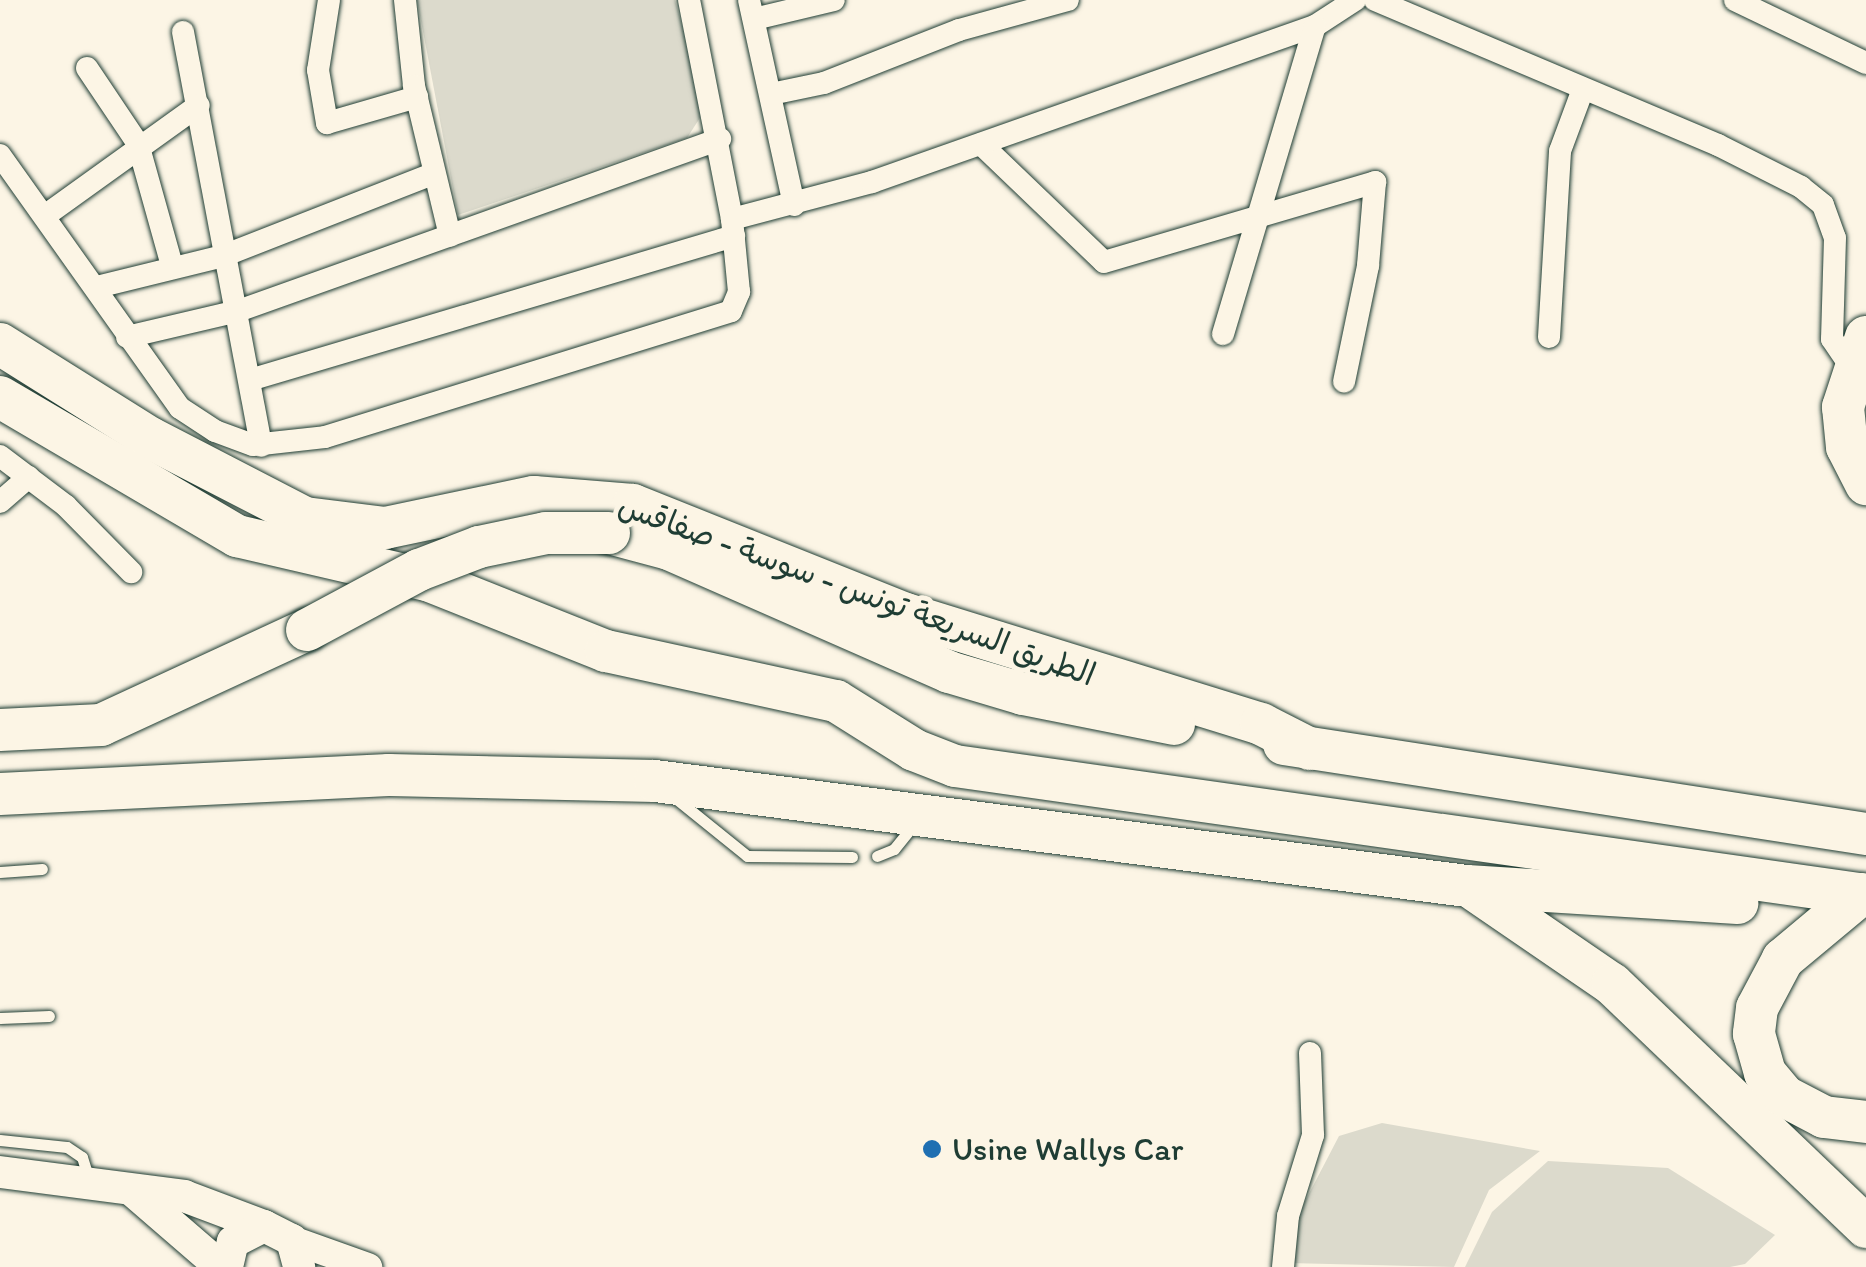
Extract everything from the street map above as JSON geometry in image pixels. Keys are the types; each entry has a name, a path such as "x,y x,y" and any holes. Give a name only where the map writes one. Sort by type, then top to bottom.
{"highway":[{"name":"الطريق السريعة تونس - سوسة - صفاقس","path":"0,344 150,438 304,518 385,528 534,497 633,505 906,614 1261,724 1310,749 1866,834"},
{"path":"1858,352 1844,427 1853,466 1866,484"},
{"path":"0,397 237,536 430,580 606,651 836,702 914,750 954,766 1864,895"},
{"path":"0,730 102,725 307,630 419,570 479,547 546,534 609,533 669,549 980,682 1310,749"},
{"path":"0,794 389,775 655,781 922,812 1467,886 1769,904 1814,888"},
{"path":"1467,886 1612,984 1866,1227"},
{"path":"1864,895 1783,958 1758,1008 1754,1034 1765,1073 1784,1096 1824,1117 1866,1122"}],"main road":[{"path":"0,1172 184,1196 285,1244"},
{"path":"130,1189 224,1267 233,1242 285,1244"}],"street":[{"path":"329,0 318,70 327,123 417,97"},
{"path":"405,0 417,97 432,174 450,236"},
{"path":"0,155 46,214 128,337 193,418 261,446 325,437 725,317 740,292 720,139 689,0"},
{"path":"794,206 751,10 834,0"},
{"path":"770,94 824,82 942,36 1068,0"},
{"path":"253,378 981,144 1315,26 1355,0"},
{"path":"1374,0 1582,92 1718,145 1822,205 1835,238 1832,339 1858,352"},
{"path":"1735,0 1866,63"},
{"path":"1223,334 1266,209 1315,26"},
{"path":"183,32 224,256 253,378 261,446"},
{"path":"87,68 138,144 172,266"},
{"path":"1548,337 1560,151 1582,92"},
{"path":"46,214 198,104"},
{"path":"128,337 238,311 720,139"},
{"path":"981,144 1104,262 1266,209 1375,182 1368,266 1344,382"},
{"path":"97,287 224,256 432,174"},
{"path":"0,456 29,476 131,572"},
{"path":"0,502 29,476"},
{"path":"1282,1267 1288,1216 1313,1135 1310,1053"},
{"path":"285,1244 360,1266"}],"lane":[{"path":"655,781 747,856 852,857"},
{"path":"877,856 900,843 922,812"},
{"path":"0,872 42,869"},
{"path":"0,1018 49,1016"},
{"path":"0,1140 76,1151 90,1184"}],"shaded area":[{"path":"417,0 675,0 705,110 687,138 458,215"},
{"path":"1382,1123 1540,1151 1489,1190 1454,1267 1288,1263 1287,1236 1339,1136"},
{"path":"1548,1161 1668,1168 1775,1235 1745,1264 1730,1267 1465,1267 1492,1212"}],"place":[{"name":"Usine Wallys Car","path":"932,1149"}]}
